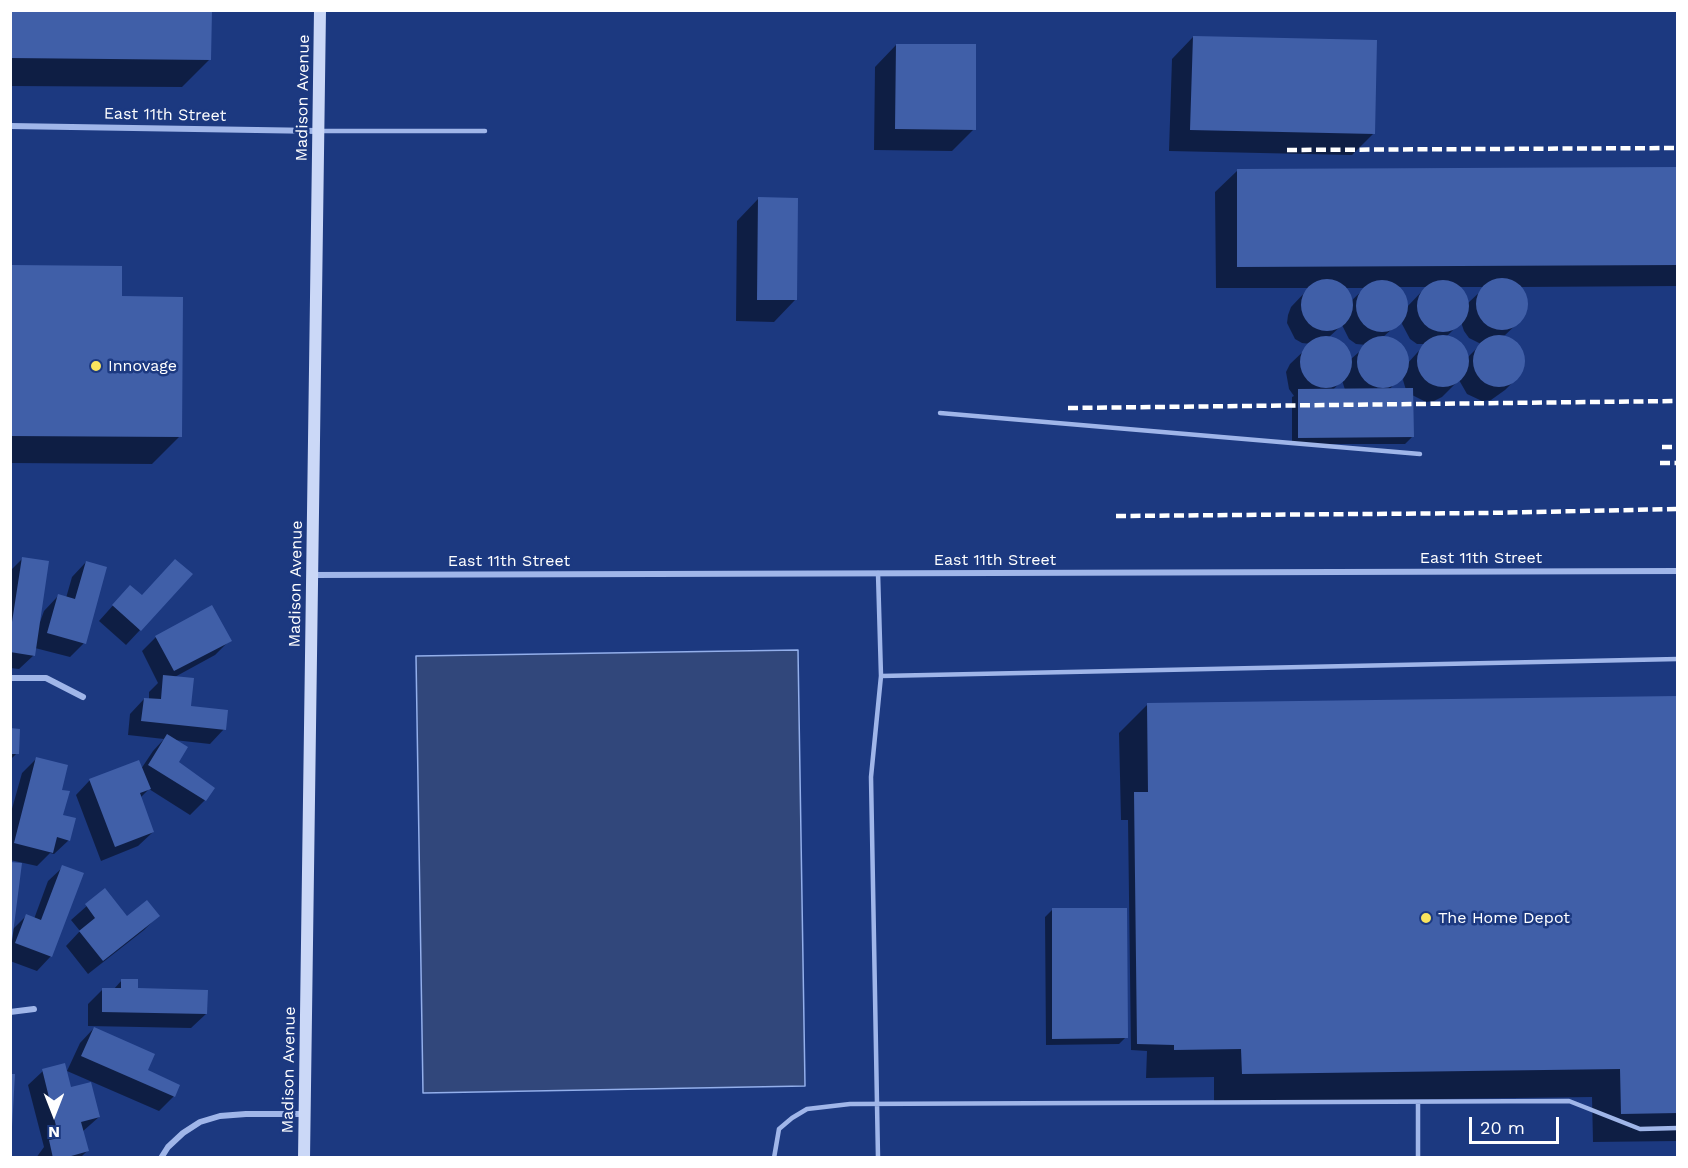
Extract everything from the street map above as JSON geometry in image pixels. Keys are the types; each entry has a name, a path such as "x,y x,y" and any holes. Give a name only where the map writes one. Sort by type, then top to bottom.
{"main road":[{"name":"Madison Avenue","path":"304,1158 320,10"}],"street":[{"name":"East 11th Street","path":"10,126 319,131"},
{"name":"East 11th Street","path":"312,576 1677,571"},
{"path":"10,678 46,678 83,697"},
{"path":"10,1012 34,1009"},
{"path":"161,1158 183,1132 200,1122 220,1116 304,1114"}],"lane":[{"path":"319,131 485,131"},
{"path":"940,413 1420,454"},
{"path":"878,573 881,676 871,777 878,1158"},
{"path":"881,676 1677,659"},
{"path":"774,1158 779,1129 792,1118 807,1109 850,1104 1569,1101 1640,1129 1677,1128"},
{"path":"1418,1102 1418,1158"}],"water":[{"path":"798,650 805,1086 423,1093 416,656"}],"building":[{"path":"10,10 212,10 211,60 10,58"},
{"path":"1193,36 1377,40 1375,134 1190,130"},
{"path":"896,44 976,44 976,130 895,129"},
{"path":"1678,167 1678,265 1237,267 1237,169"},
{"path":"758,197 798,198 797,300 757,300"},
{"name":"Innovage","path":"10,265 122,266 122,296 183,297 182,437 10,436"},
{"path":"1497,278 1507,278 1521,285 1528,304 1521,323 1507,330 1497,330 1487,326 1480,319 1476,309 1476,299 1480,289 1487,282"},
{"path":"1322,279 1332,279 1346,286 1353,305 1346,324 1332,331 1322,331 1312,327 1305,320 1301,310 1301,300 1305,290 1312,283"},
{"path":"1377,280 1387,280 1401,287 1408,306 1401,325 1387,332 1377,332 1367,328 1360,321 1356,311 1356,301 1360,291 1367,284"},
{"path":"1438,280 1448,280 1462,287 1469,306 1462,325 1448,332 1438,332 1428,328 1421,321 1417,311 1417,301 1421,291 1428,284"},
{"path":"1438,335 1448,335 1462,342 1469,361 1462,380 1448,387 1438,387 1428,383 1421,376 1417,366 1417,356 1421,346 1428,339"},
{"path":"1494,335 1504,335 1518,342 1525,361 1518,380 1504,387 1494,387 1484,383 1477,376 1473,366 1473,356 1477,346 1484,339"},
{"path":"1321,336 1331,336 1345,343 1352,362 1345,381 1331,388 1321,388 1311,384 1304,377 1300,367 1300,357 1304,347 1311,340"},
{"path":"1378,336 1388,336 1402,343 1409,362 1402,381 1388,388 1378,388 1368,384 1361,377 1357,367 1357,357 1361,347 1368,340"},
{"path":"1413,388 1414,437 1298,438 1298,389"},
{"path":"22,557 49,561 35,656 10,652 10,635"},
{"path":"175,559 193,574 141,631 112,605 130,585 142,595"},
{"path":"86,561 107,567 86,644 47,633 58,594 75,599"},
{"path":"212,605 232,641 174,671 155,636"},
{"path":"163,675 194,678 191,706 228,710 226,730 141,721 144,698 161,699"},
{"name":"The Home Depot","path":"1678,696 1678,1113 1621,1114 1620,1069 1242,1074 1241,1049 1174,1050 1174,1045 1137,1044 1134,792 1148,792 1147,703"},
{"path":"10,728 20,729 19,754 10,754"},
{"path":"167,734 188,747 179,762 215,788 206,801 148,765"},
{"path":"36,757 68,765 62,790 70,791 63,815 76,818 70,841 57,837 53,853 14,843"},
{"path":"139,760 151,789 140,793 154,832 115,847 89,779"},
{"path":"10,862 22,863 12,941 10,941"},
{"path":"62,865 84,873 52,957 15,943 26,914 41,920"},
{"path":"105,888 127,916 147,900 160,916 103,961 79,931 95,918 85,904"},
{"path":"1052,908 1127,908 1128,1038 1052,1039"},
{"path":"121,979 138,979 138,988 208,990 207,1014 102,1012 102,988 121,988"},
{"path":"94,1027 155,1054 148,1070 180,1085 175,1097 81,1056"},
{"path":"65,1063 71,1087 91,1082 100,1117 81,1122 89,1151 64,1158 53,1158 49,1140 59,1138 42,1069"},
{"path":"10,1074 15,1074 12,1127 10,1127"}],"railway":[{"path":"1287,150 1678,148"},
{"path":"1068,408 1678,401"},
{"path":"1662,447 1678,447"},
{"path":"1660,463 1678,463"},
{"path":"1116,516 1678,509"}],"place":[{"name":"Innovage","path":"96,366"},
{"name":"The Home Depot","path":"1426,918"}]}
